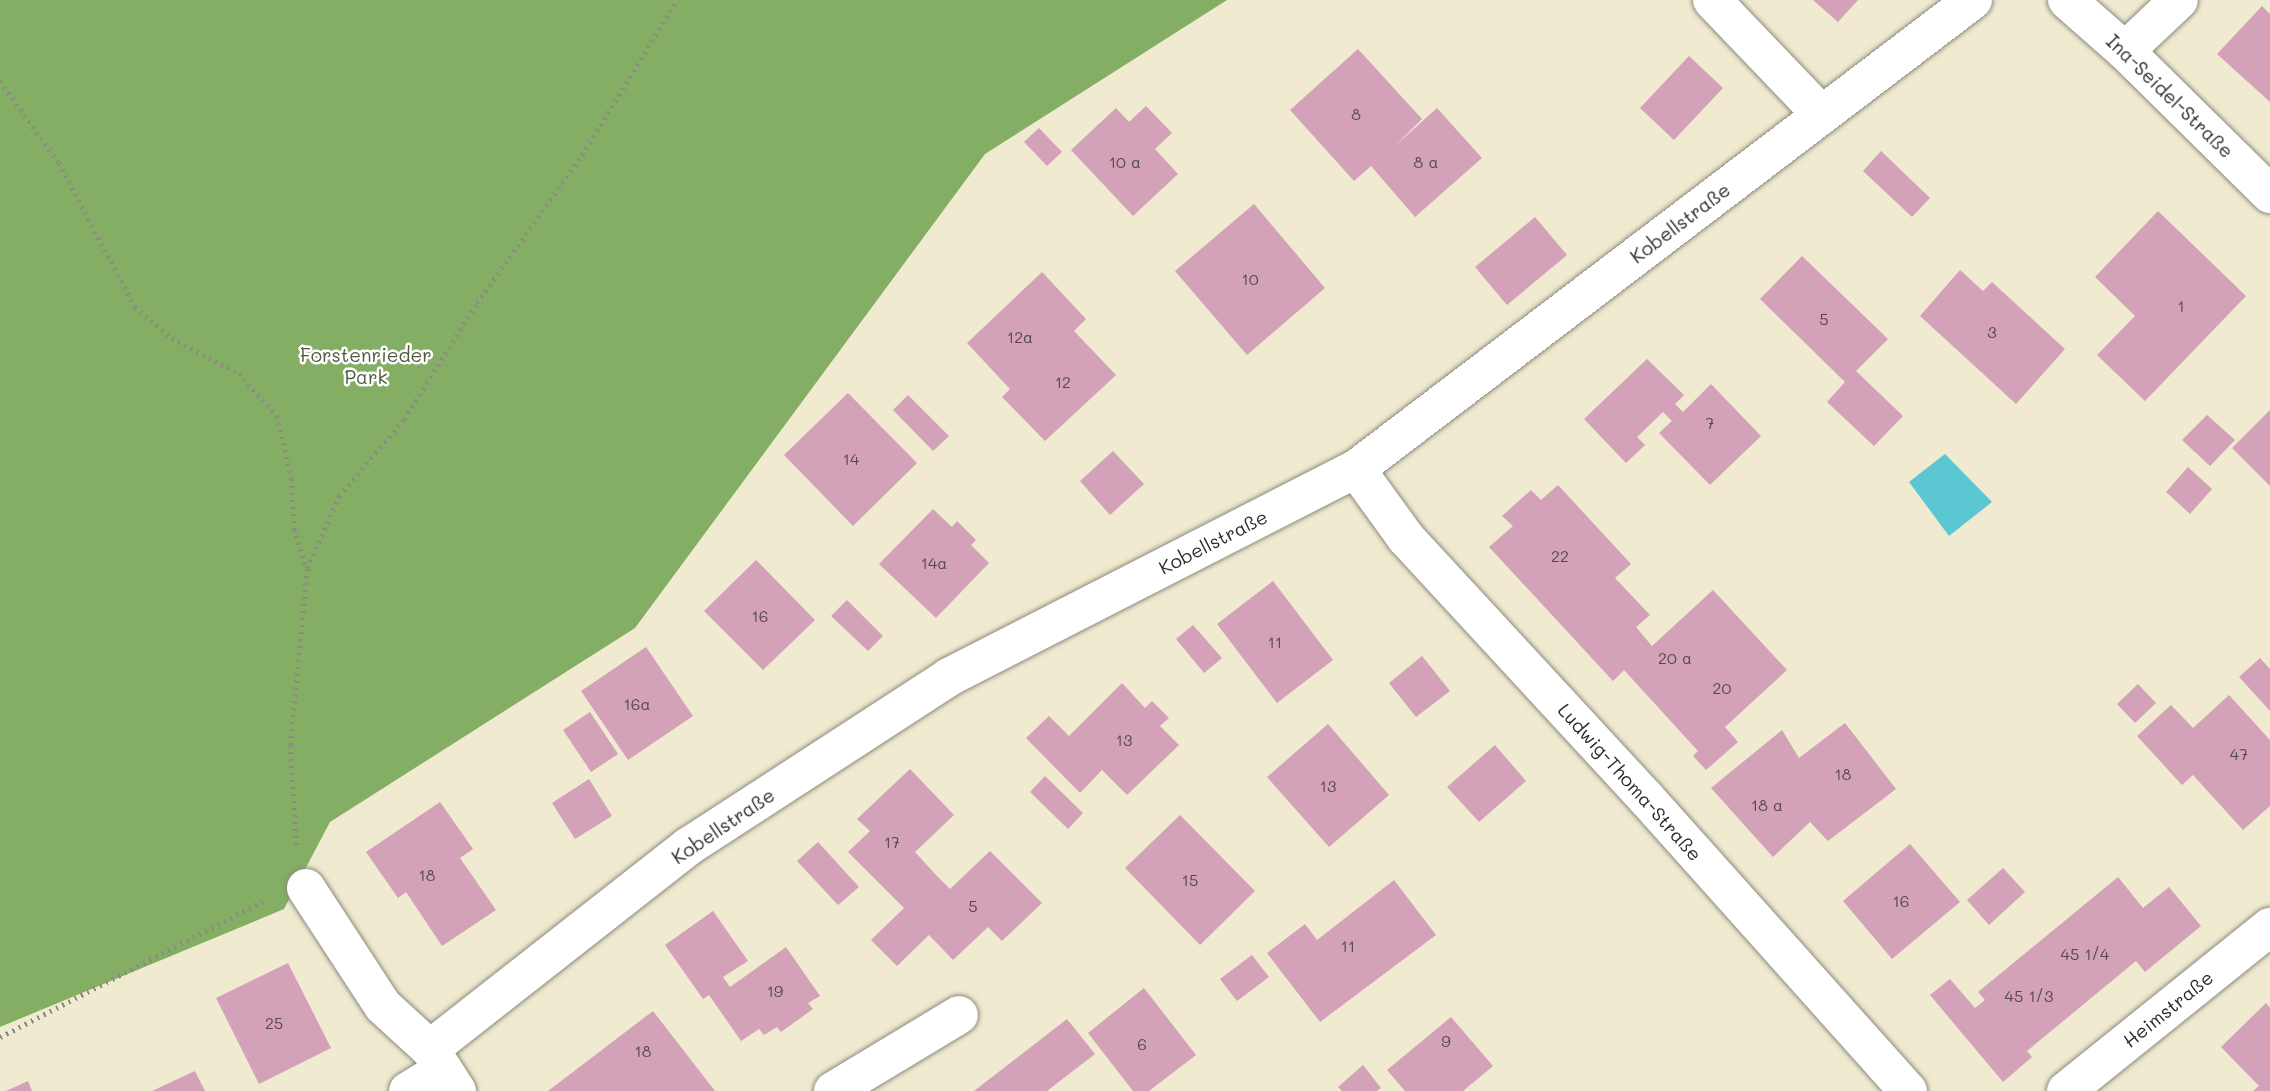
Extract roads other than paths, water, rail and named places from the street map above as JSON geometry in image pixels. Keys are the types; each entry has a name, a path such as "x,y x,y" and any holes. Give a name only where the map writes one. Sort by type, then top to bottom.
{"street":[{"path":"1712,0 1822,115"},
{"name":"Kobellstraße","path":"408,1091 443,1070 689,846 949,677 1356,469 1973,0"},
{"name":"Ina-Seidel-Straße","path":"2067,0 2125,51 2270,194"},
{"path":"2125,51 2179,0"},
{"name":"Ludwig-Thoma-Straße","path":"1356,469 1406,538 1646,798 1908,1091"},
{"path":"306,888 383,1006 443,1070"},
{"name":"Heimstraße","path":"2066,1091 2270,927"},
{"path":"833,1091 959,1016"}],"water":[{"path":"1945,454 1992,502 1949,536 1909,482"}],"park label":[{"name":"Forstenrieder Park","path":"366,366"}]}
